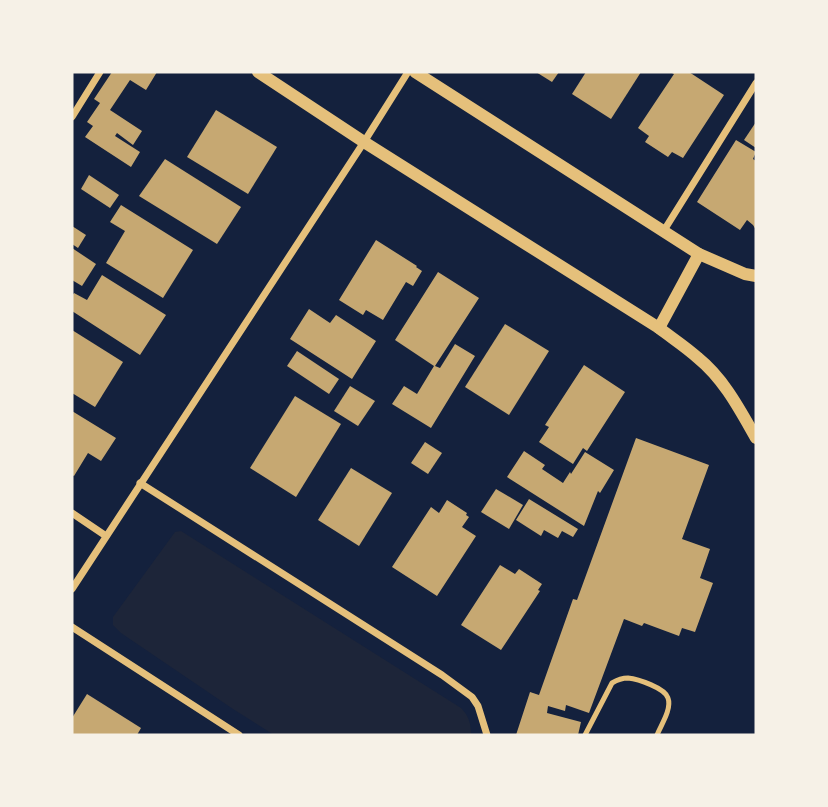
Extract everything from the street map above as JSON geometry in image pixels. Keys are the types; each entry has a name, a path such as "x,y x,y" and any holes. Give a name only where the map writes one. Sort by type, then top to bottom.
{"street":[{"path":"72,117 100,72"},
{"path":"258,72 659,328 700,359 720,381 756,438"},
{"path":"72,589 408,72"},
{"path":"415,72 699,254 756,276"},
{"path":"663,232 756,83"},
{"path":"659,328 699,254"},
{"path":"140,483 442,675 472,697 478,706 487,735"},
{"path":"72,513 106,536"},
{"path":"72,627 239,735"}],"lane":[{"path":"585,735 612,683 629,678 666,692 669,706 657,735"}],"shaded area":[{"path":"181,531 461,708 469,720 471,735 274,735 121,633 113,625 113,617 175,532"}],"building":[{"path":"112,72 157,72 146,90 130,80 110,110 142,131 133,145 117,133 115,136 140,152 131,167 85,137 93,126 87,122 100,103 94,99"},
{"path":"536,72 559,72 552,82"},
{"path":"586,72 641,72 611,119 572,94"},
{"path":"670,72 689,72 724,95 683,158 672,152 668,157 645,142 649,136 638,128 674,74"},
{"path":"216,110 277,147 248,194 187,157"},
{"path":"756,122 756,148 744,140"},
{"path":"736,140 756,152 753,159 756,161 756,230 747,220 740,230 697,202"},
{"path":"165,159 241,207 217,244 139,196"},
{"path":"89,175 119,195 110,208 81,189"},
{"path":"121,205 193,250 163,298 106,263 125,231 110,222"},
{"path":"72,226 86,235 78,248 72,244"},
{"path":"376,240 422,271 413,286 406,282 383,320 366,310 363,315 339,300"},
{"path":"72,248 96,264 82,286 72,280"},
{"path":"438,272 479,298 435,366 440,368 455,344 475,356 431,428 392,404 404,386 417,394 434,366 395,340"},
{"path":"102,275 166,315 140,355 72,311 74,293 87,300"},
{"path":"309,309 330,323 336,315 376,341 352,379 290,339"},
{"path":"505,324 549,351 509,415 465,387"},
{"path":"72,330 123,362 95,407 72,393"},
{"path":"297,351 339,379 329,394 287,366"},
{"path":"584,365 625,392 587,451 583,448 573,464 539,442 549,427 545,425"},
{"path":"350,386 375,401 358,426 334,411"},
{"path":"295,396 341,424 296,497 250,468"},
{"path":"72,411 116,438 101,461 88,453 74,476 72,475"},
{"path":"636,438 709,465 682,539 710,549 700,578 713,583 695,632 682,628 679,636 624,619 589,713 566,705 565,711 548,706 547,713 581,722 578,735 516,735 530,692 539,695"},
{"path":"425,442 442,453 428,474 411,463"},
{"path":"524,451 545,465 542,469 563,483 585,452 614,470 600,493 598,491 584,526 507,477"},
{"path":"351,468 392,493 359,546 318,520"},
{"path":"496,489 523,505 509,529 481,512"},
{"path":"529,499 578,529 573,537 562,531 558,538 544,530 541,536 516,520"},
{"path":"447,500 467,513 469,517 462,527 476,536 437,596 392,567 431,507 439,513"},
{"path":"500,565 515,574 519,569 542,584 501,650 461,625"},
{"path":"87,694 141,728 137,735 72,735 72,718"}]}
